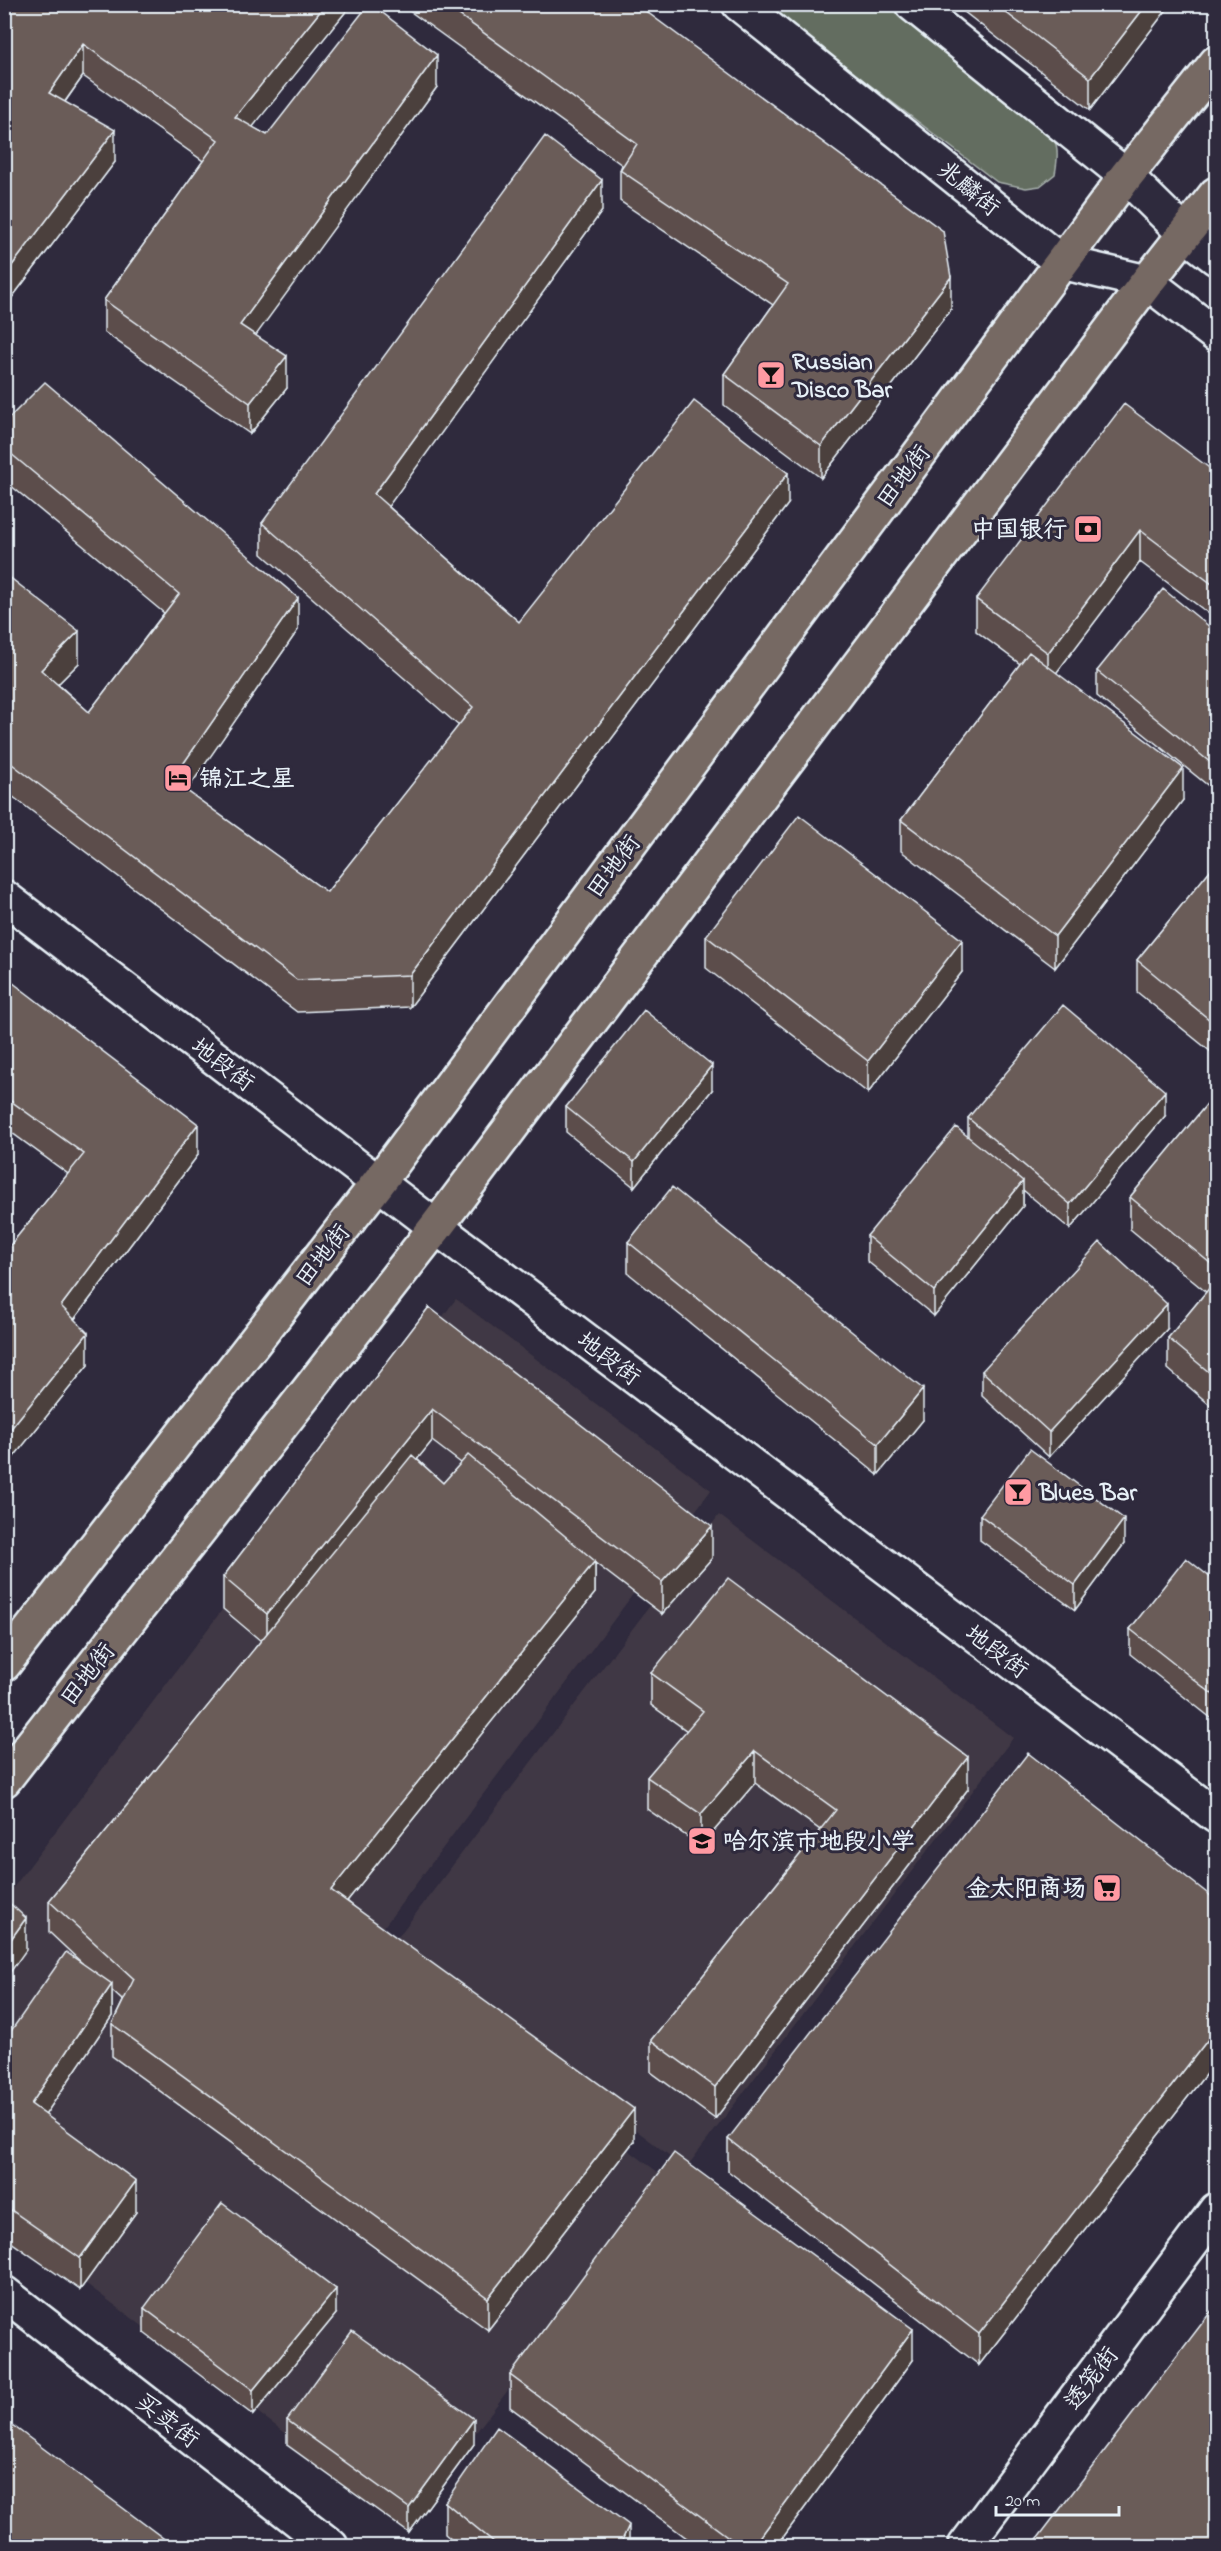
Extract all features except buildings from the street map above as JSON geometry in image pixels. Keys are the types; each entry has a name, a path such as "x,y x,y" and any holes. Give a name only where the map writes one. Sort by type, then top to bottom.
{"highway":[{"name":"田地街","path":"4,1664 378,1183 1061,262 1216,63"},
{"name":"田地街","path":"4,1780 436,1227 1147,282 1216,194"}],"main road":[{"name":"兆麟街","path":"740,4 1061,262 1147,282 1216,335"},
{"path":"912,4 1126,176 1185,234 1216,258"},
{"name":"地段街","path":"4,897 436,1227 1216,1816"},
{"name":"透笼街","path":"965,2547 1216,2210"},
{"name":"买卖街","path":"4,2293 331,2547"}],"shaded area":[{"path":"456,1299 711,1490 365,1952 667,2179 407,2524 5,2223 4,1900"},
{"name":"哈尔滨市地段小学","path":"719,1515 1013,1738 686,2168 392,1945"}],"green space":[{"path":"765,5 890,5 1040,122 1051,134 1056,145 1055,174 1040,186 1026,188 997,182"}],"place":[{"name":"Russian Disco Bar","path":"771,375"},
{"name":"中国银行","path":"1088,529"},
{"name":"锦江之星","path":"178,778"},
{"name":"Blues Bar","path":"1018,1492"},
{"name":"哈尔滨市地段小学","path":"702,1841"},
{"name":"金太阳商场","path":"1107,1888"}]}
